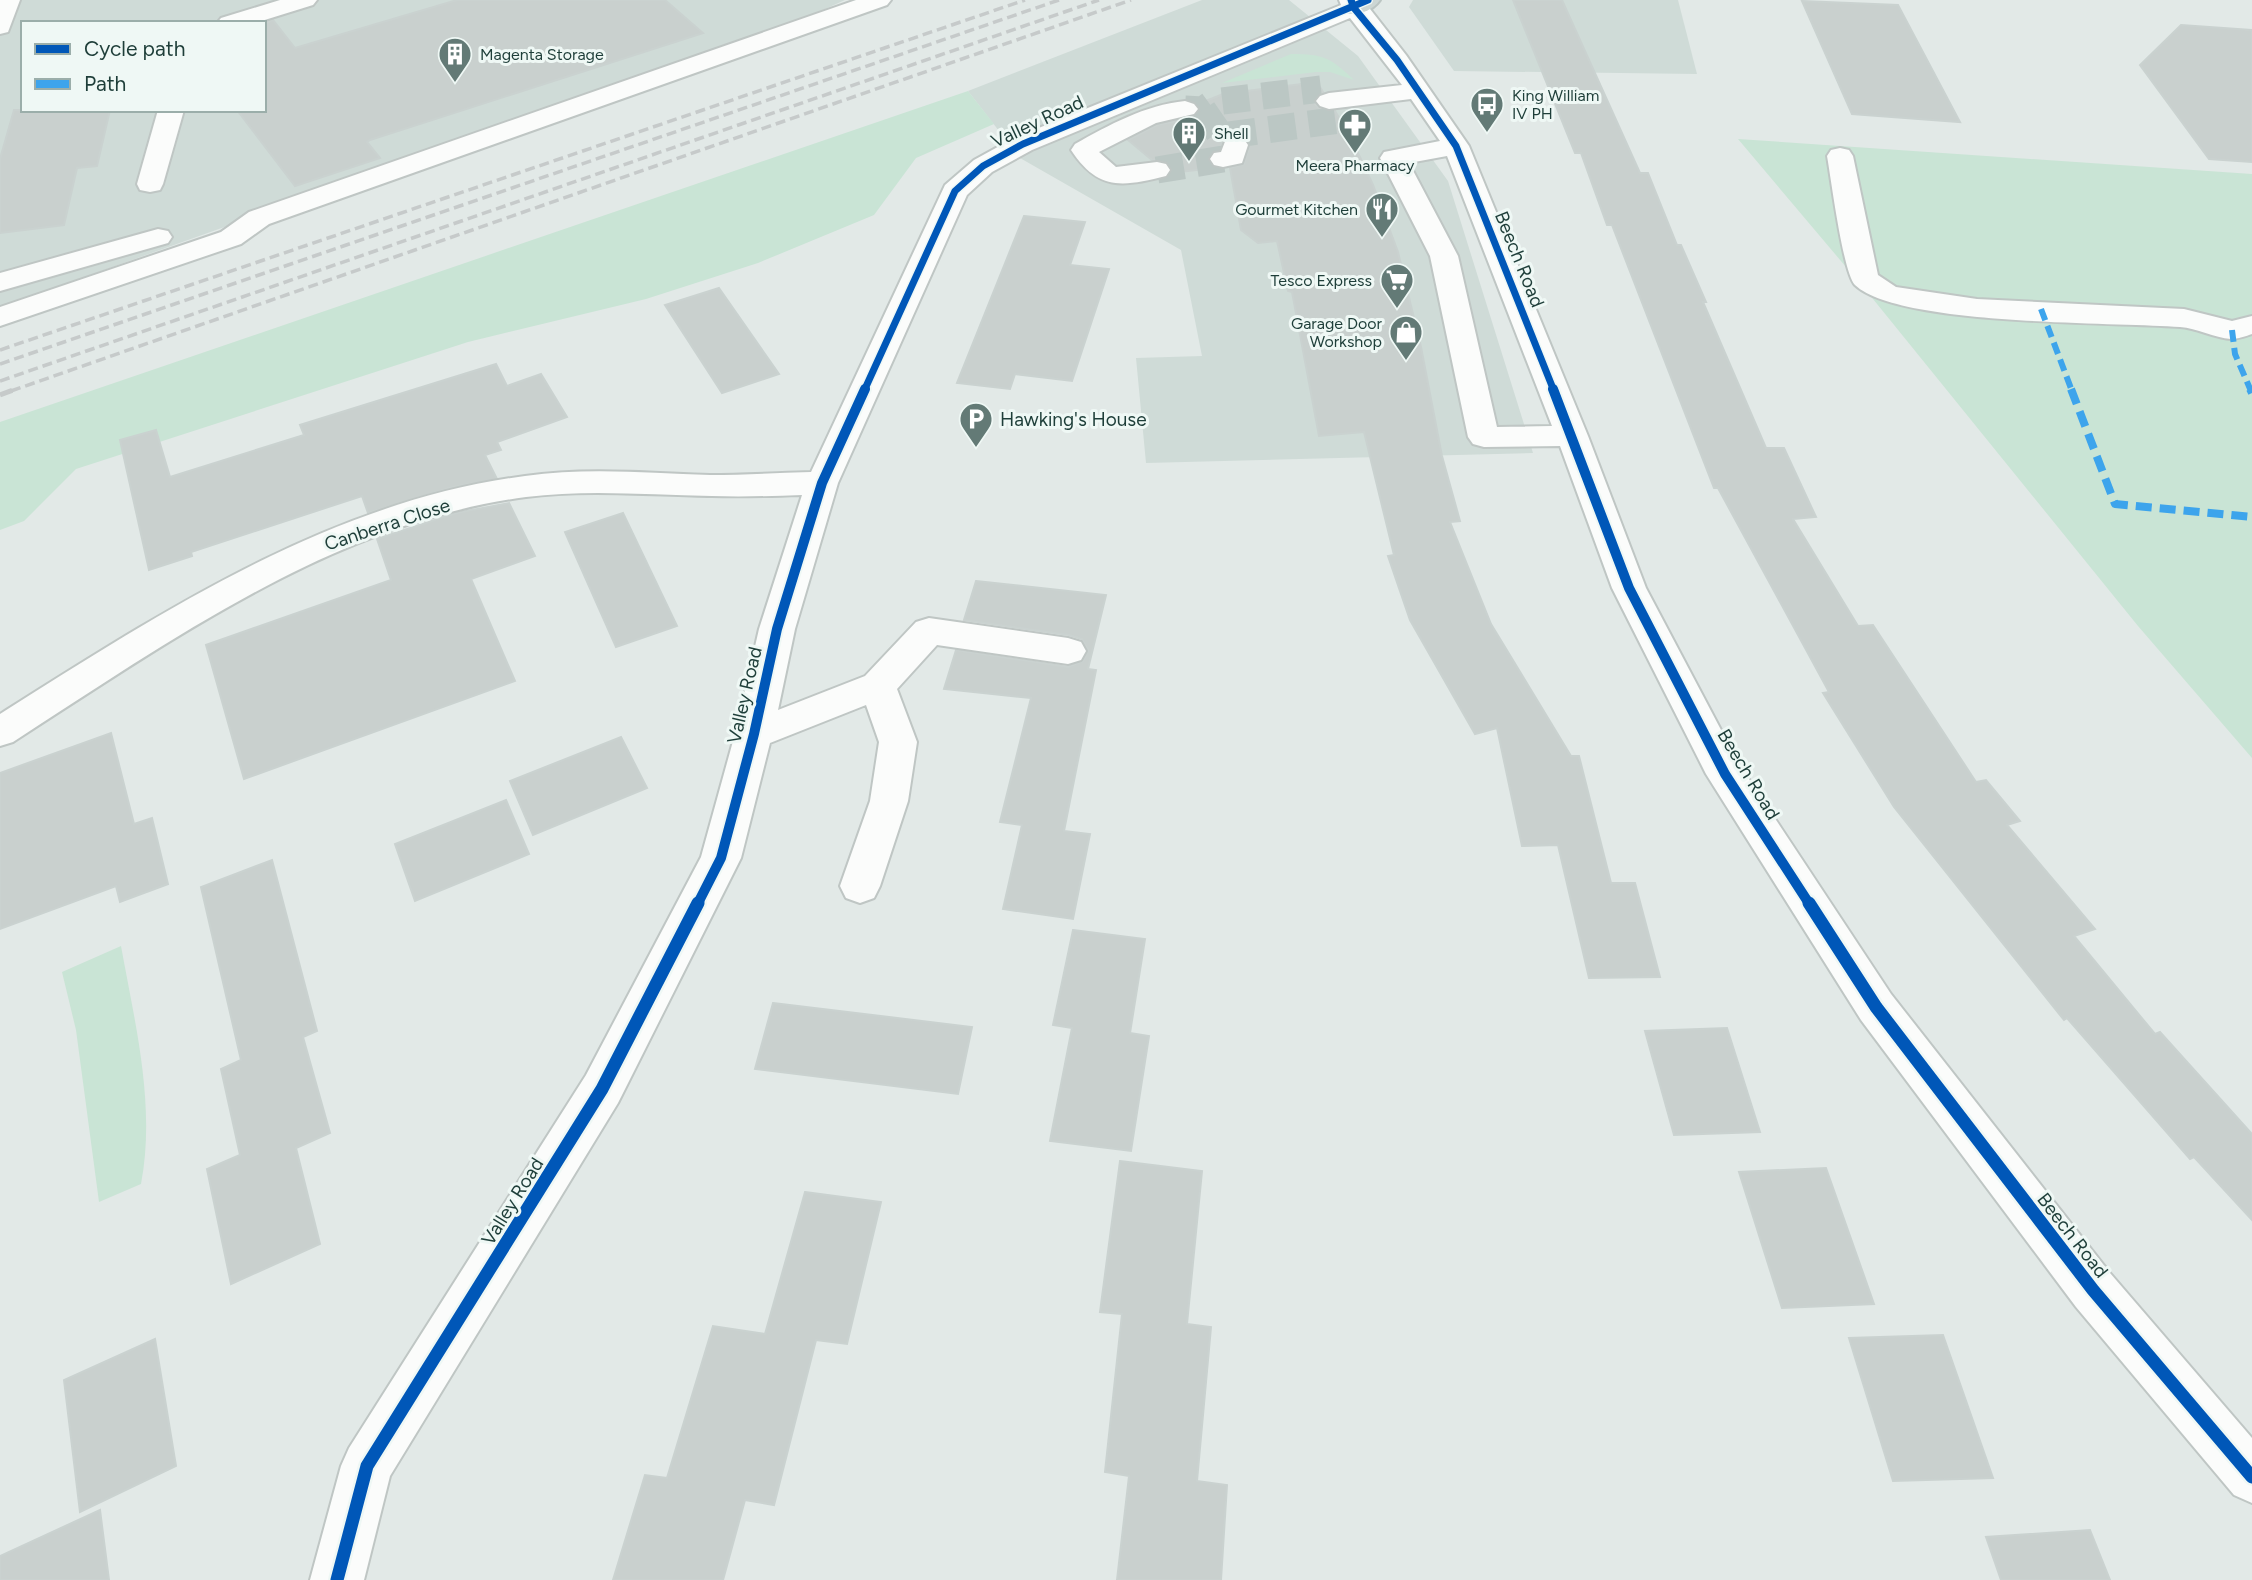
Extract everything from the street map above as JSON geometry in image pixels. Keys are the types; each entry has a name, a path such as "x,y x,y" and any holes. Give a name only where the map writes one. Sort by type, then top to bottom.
{"street":[{"path":"0,27 8,0"},
{"path":"236,21 304,0"},
{"path":"0,317 231,237 259,218 879,0"},
{"name":"Beech Road","path":"1353,2 1456,146 1572,436 1629,588 1725,774 1876,1007 2092,1290 2252,1477"},
{"name":"Valley Road","path":"337,1580 367,1466 603,1090 721,858 754,734 777,629 822,483 955,191 983,166 1023,144 1184,98 1353,2"},
{"path":"1335,102 1418,91"},
{"path":"1157,170 1112,176 1092,164 1084,150 1177,109 1184,98"},
{"path":"150,184 170,112"},
{"path":"1456,146 1393,158 1444,256 1484,437 1572,436"},
{"path":"1840,156 1861,266 1866,279 1886,293 1915,300 1977,308 2183,318 2232,330 2252,325"},
{"path":"0,282 221,219 239,216 259,218"},
{"name":"Canberra Close","path":"0,732 149,638 318,547 429,508 520,487 572,481 620,480 696,485 822,483"},
{"path":"754,734 878,686 929,631 1068,651"},
{"path":"860,886 889,802 898,742 878,686"}],"shaded area":[{"path":"0,0 845,0 783,28 0,307"},
{"path":"1202,0 1289,0 1358,56 1448,181 1533,453 1146,463 1136,358 1202,356 1181,250 1020,158 968,91"},
{"path":"1413,0 1678,0 1697,74 1454,71 1409,7"}],"green space":[{"path":"1291,54 1319,56 1339,67 1354,80 1330,72 1316,72 1222,83"},
{"path":"968,91 994,124 916,158 874,215 758,263 646,299 468,342 76,469 24,521 0,530 0,422"},
{"path":"1738,139 2252,174 2252,758 2138,626 1873,299"},
{"path":"121,946 142,1065 145,1154 141,1184 99,1202 76,1030 62,972"}],"building":[{"name":"Magenta Storage","path":"457,0 665,0 703,33 370,140 367,142 380,158 295,186 239,112 266,112 266,22 273,20 295,48"},
{"path":"1513,0 1562,0 1640,173 1648,173 1677,245 1681,245 1766,448 1784,448 1816,517 1793,519 1858,626 1873,625 1976,782 1986,780 2020,821 2007,825 2095,929 2074,936 2155,1034 2160,1032 2252,1134 2252,1220 2194,1157 2190,1159 2067,1018 2064,1020 1894,807 1823,693 1829,692 1718,488 1714,488 1612,225 1607,225 1581,153 1575,153"},
{"path":"1802,1 1898,5 1960,122 1852,114"},
{"path":"2181,25 2252,30 2252,162 2209,159 2140,65"},
{"path":"1317,82 1323,92 1318,94 1314,103 1319,108 1335,111 1351,138 1373,185 1398,252 1421,347 1442,456 1460,521 1450,522 1491,624 1571,756 1579,756 1611,883 1635,883 1660,977 1589,978 1558,845 1522,846 1497,728 1475,734 1410,620 1388,556 1394,555 1364,432 1319,436 1292,292 1288,291 1277,241 1258,243 1241,230 1230,168 1244,164 1250,144 1245,136 1225,136 1219,150 1212,152 1208,158 1213,168 1171,173 1172,169 1168,163 1152,160 1128,140 1157,125 1195,117 1201,109 1198,104 1223,94"},
{"path":"14,110 110,112 97,166 77,168 64,225 0,233 0,159"},
{"path":"1024,216 1085,222 1070,265 1109,269 1072,381 1015,374 1010,389 957,383"},
{"path":"719,288 779,374 722,393 665,305"},
{"path":"496,364 507,386 541,374 567,417 497,442 501,450 485,455 497,479 453,487 368,513 362,496 191,552 192,556 149,570 120,440 156,430 170,477 304,435 300,425"},
{"path":"509,503 535,556 471,579 515,681 244,779 206,645 391,580 377,539 456,513"},
{"path":"623,513 677,626 616,647 565,532"},
{"path":"976,581 1106,595 1088,669 1096,670 1064,831 1090,834 1073,919 1003,909 1022,825 1000,822 1031,698 944,689 956,650 1068,667 1083,661 1088,650 1082,639 1069,635 964,620"},
{"path":"111,733 134,824 152,818 168,884 120,902 116,886 0,929 0,773"},
{"path":"621,737 647,788 533,835 510,781"},
{"path":"506,800 529,854 415,901 395,844"},
{"path":"272,860 317,1031 303,1037 330,1133 296,1148 320,1244 231,1284 207,1169 240,1155 221,1069 241,1060 201,887"},
{"path":"1073,930 1145,939 1130,1033 1149,1036 1131,1151 1050,1141 1072,1028 1053,1025"},
{"path":"773,1003 972,1027 958,1094 755,1069"},
{"path":"1727,1028 1760,1132 1674,1135 1645,1031"},
{"path":"1120,1161 1202,1171 1187,1324 1211,1327 1197,1481 1227,1485 1221,1580 1117,1580 1129,1476 1105,1472 1122,1314 1100,1312"},
{"path":"1826,1168 1874,1304 1782,1308 1739,1172"},
{"path":"805,1192 881,1202 847,1344 816,1340 774,1505 745,1500 723,1580 613,1580 645,1475 667,1478 713,1326 765,1334"},
{"path":"1943,1335 1993,1478 1893,1481 1849,1338"},
{"path":"155,1339 176,1466 80,1512 64,1380"},
{"path":"100,1510 109,1580 0,1580 0,1556"},
{"path":"2090,1530 2110,1580 2001,1580 1986,1537"}],"tunnel":[{"path":"1203,110 1214,102 1321,89"},
{"path":"1185,109 1203,110"},
{"path":"1203,110 1221,136 1340,120"},
{"path":"1157,170 1223,159"}],"railway":[{"path":"0,350 1025,0"},
{"path":"0,364 1059,0"},
{"path":"0,381 1099,0"},
{"path":"11,391 1131,0"},
{"path":"0,395 16,389"}],"marked path":[{"path":"2041,309 2115,504 2252,517"},
{"path":"2232,330 2235,354 2252,393"}],"cycle path":[{"path":"1351,0 1354,8 1397,60 1456,146 1572,436 1629,588 1725,774 1876,1007 2093,1290 2252,1477"},
{"path":"337,1580 367,1466 602,1089 721,858 754,734 777,629 822,483 955,191 983,166 1023,144 1368,0"}],"place":[{"name":"Magenta Storage","path":"455,84"},
{"name":"King William IV PH","path":"1487,134"},
{"name":"Meera Pharmacy","path":"1355,155"},
{"name":"Shell","path":"1189,163"},
{"name":"Gourmet Kitchen","path":"1382,239"},
{"name":"Tesco Express","path":"1397,310"},
{"name":"Garage Door Workshop","path":"1406,362"},
{"name":"Hawking's House","path":"976,449"}]}
